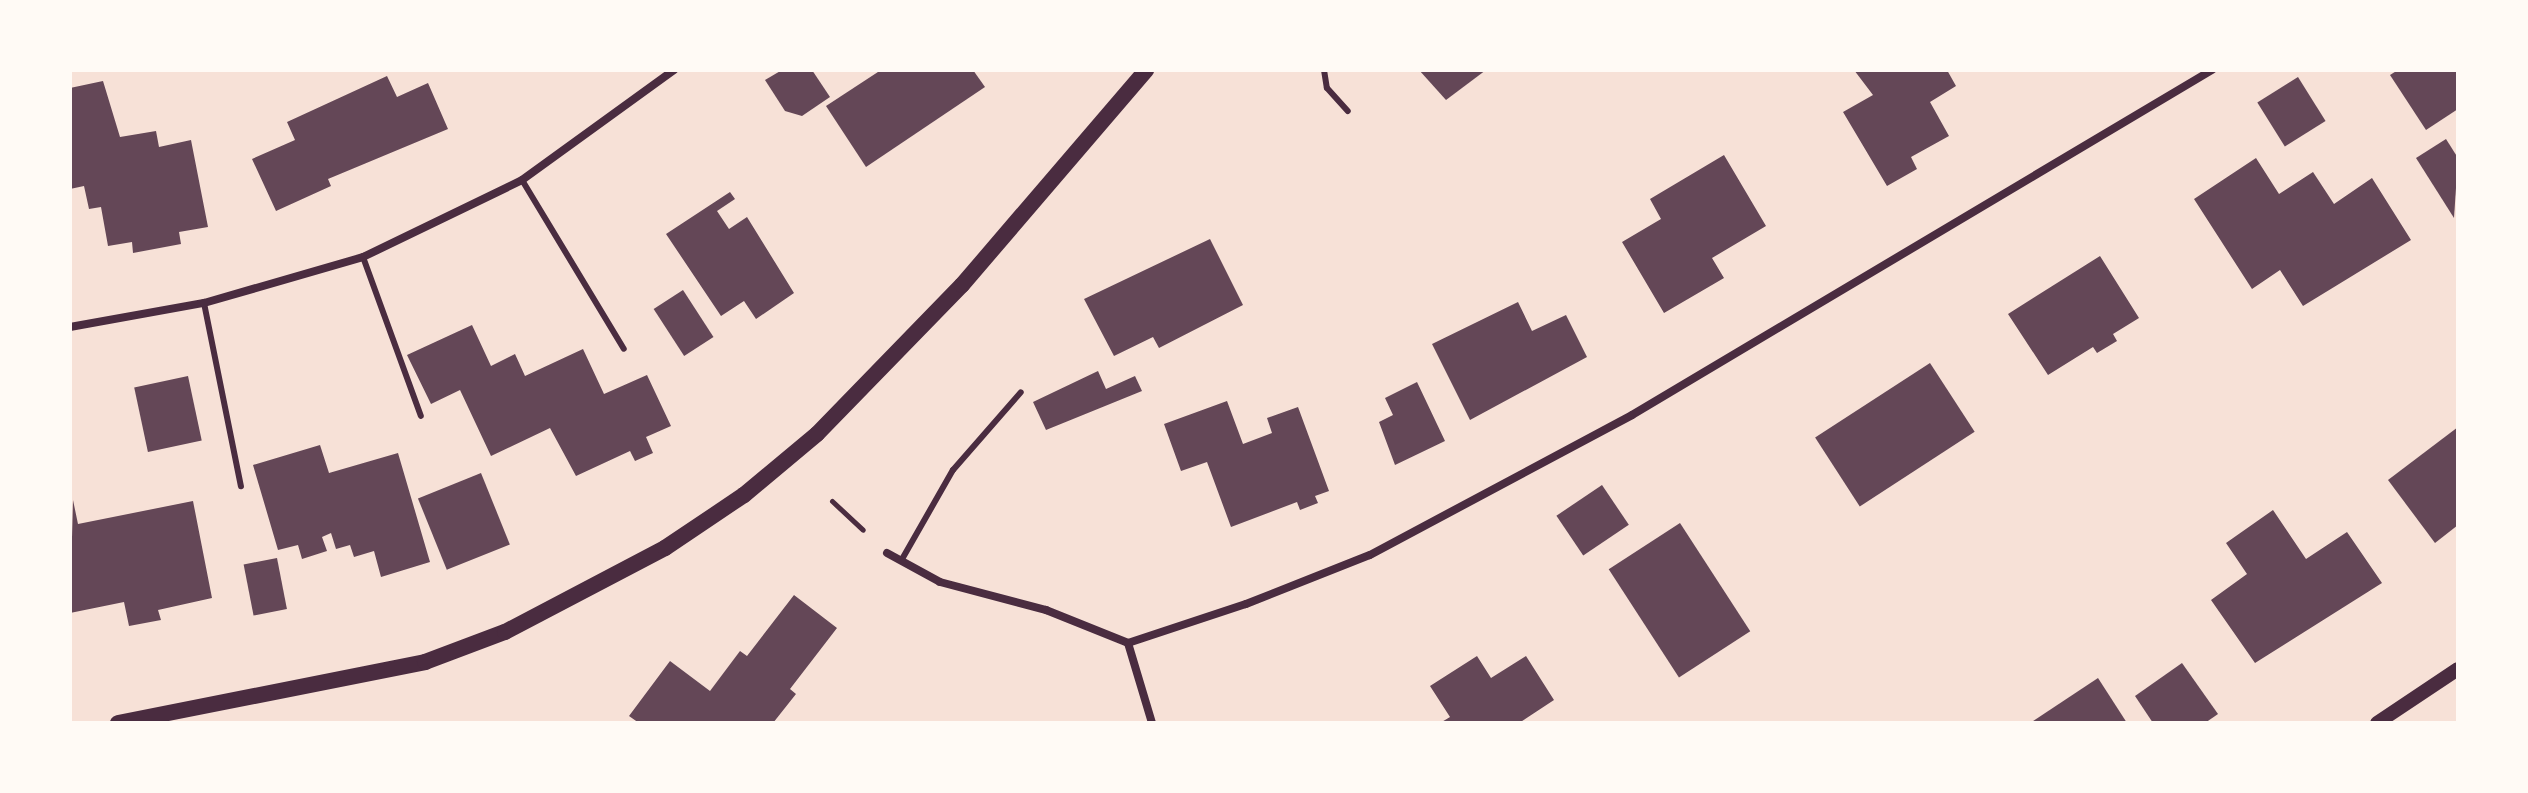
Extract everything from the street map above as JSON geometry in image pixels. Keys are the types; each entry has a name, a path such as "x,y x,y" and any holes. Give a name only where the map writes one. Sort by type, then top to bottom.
{"main road":[{"path":"118,723 425,662 505,632 665,548 744,495 817,434 962,285 1146,70"}],"street":[{"path":"70,327 204,303 363,257 522,180 674,70"},
{"path":"887,553 940,582 1046,610 1128,643 1370,555 1632,415 2212,70"},
{"path":"1128,643 1152,723"},
{"path":"2377,723 2458,669"}],"lane":[{"path":"1324,70 1327,88 1348,111"},
{"path":"522,180 624,349"},
{"path":"363,257 421,416"},
{"path":"204,303 241,486"},
{"path":"901,561 953,470 1021,392"}],"path":[{"path":"832,501 887,553"}],"building":[{"path":"782,70 812,70 830,97 802,116 785,111 765,80"},
{"path":"881,70 973,70 985,87 866,167 826,106"},
{"path":"1419,70 1486,70 1446,100"},
{"path":"1854,70 1947,70 1956,86 1930,102 1949,136 1911,157 1917,169 1887,186 1843,112 1873,95"},
{"path":"2398,70 2458,70 2458,109 2426,130 2390,75"},
{"path":"387,76 397,97 428,83 448,129 328,179 331,186 276,211 252,159 295,140 287,122"},
{"path":"2298,77 2326,121 2285,147 2257,102"},
{"path":"103,81 120,137 156,131 159,147 191,140 208,227 179,232 181,244 133,253 132,242 108,246 101,207 89,209 84,186 70,189 70,88"},
{"path":"2446,139 2458,158 2454,218 2416,158"},
{"path":"1724,155 1766,226 1712,258 1724,278 1664,313 1622,242 1661,219 1650,199"},
{"path":"2256,158 2279,194 2313,172 2334,204 2372,178 2411,240 2303,306 2280,270 2252,289 2194,199"},
{"path":"730,192 735,199 717,211 729,229 747,217 794,293 756,319 744,301 721,316 666,234"},
{"path":"1210,239 1243,305 1159,348 1153,337 1114,356 1084,299"},
{"path":"2100,256 2139,318 2113,334 2117,341 2097,353 2093,347 2048,375 2008,314"},
{"path":"683,290 713,337 684,356 654,309"},
{"path":"1518,302 1532,331 1566,315 1587,357 1470,420 1432,344"},
{"path":"472,325 491,366 515,354 525,376 583,349 604,394 647,375 671,426 646,437 653,453 635,461 630,451 576,476 550,428 491,456 460,390 431,404 407,355"},
{"path":"1930,363 1975,432 1860,506 1815,438"},
{"path":"1098,371 1106,389 1135,376 1142,391 1046,430 1033,402"},
{"path":"188,376 202,441 148,452 134,387"},
{"path":"1417,382 1445,441 1395,465 1379,422 1393,415 1385,398"},
{"path":"1227,401 1243,444 1272,433 1267,418 1298,407 1329,491 1315,496 1318,503 1300,510 1297,502 1231,527 1207,462 1181,471 1164,424"},
{"path":"2458,427 2458,525 2435,543 2388,480"},
{"path":"320,445 329,473 398,453 430,562 381,577 374,551 354,557 350,545 336,549 331,533 322,537 327,551 302,559 298,545 278,550 253,465"},
{"path":"481,473 510,544 447,570 418,498"},
{"path":"1602,485 1629,525 1583,556 1556,516"},
{"path":"73,500 78,524 193,501 212,598 158,610 161,620 129,626 124,602 70,613"},
{"path":"2273,510 2306,559 2347,532 2382,583 2255,663 2211,600 2247,574 2226,543"},
{"path":"1680,523 1750,631 1679,677 1609,569"},
{"path":"277,558 287,609 254,616 244,564"},
{"path":"794,595 837,628 790,689 796,694 773,723 639,723 629,716 670,661 710,691 740,651 747,656"},
{"path":"1477,656 1491,678 1526,656 1554,700 1519,723 1440,723 1450,717 1430,686"},
{"path":"2182,663 2218,714 2205,723 2153,723 2135,696"},
{"path":"2098,678 2127,723 2030,723"}]}
